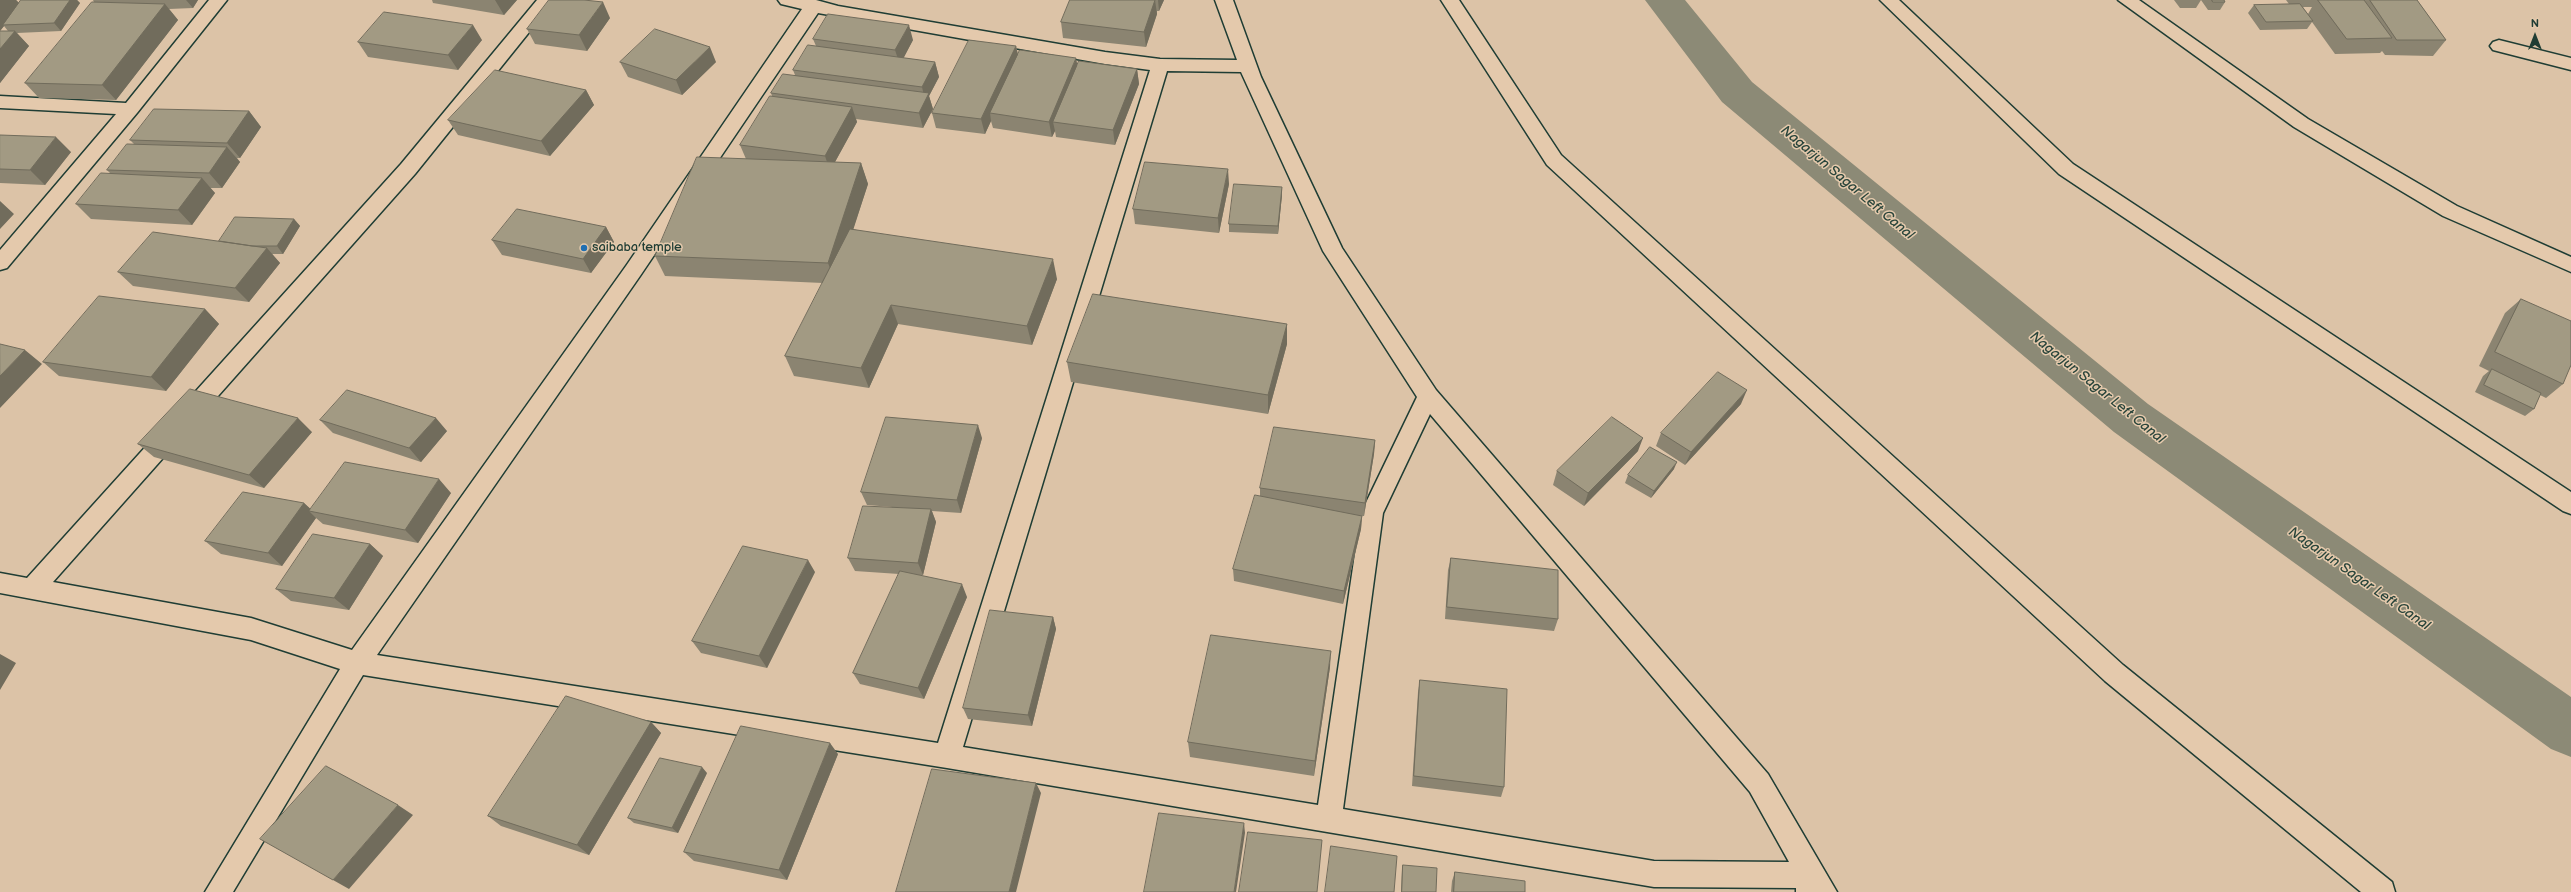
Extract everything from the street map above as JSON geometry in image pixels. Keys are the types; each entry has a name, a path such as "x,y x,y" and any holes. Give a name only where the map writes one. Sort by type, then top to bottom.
{"street":[{"path":"0,263 131,108 218,0"},
{"path":"33,588 408,169 546,0"},
{"path":"787,0 814,5 843,6 1105,58 1160,65 1248,66"},
{"path":"1224,0 1248,66 1333,251 1428,396 1759,783 1815,886"},
{"path":"1450,0 1554,160 2114,673 2382,892"},
{"path":"1889,0 2066,169 2571,504"},
{"path":"2127,0 2301,123 2450,211 2571,265"},
{"path":"218,892 357,663 633,271 814,5"},
{"path":"2499,46 2571,64"},
{"path":"947,756 1160,65"},
{"path":"0,102 131,108"},
{"path":"1329,820 1372,513 1428,396"},
{"path":"0,584 33,588 251,629 357,663 947,756 1654,874 1815,886"}],"building":[{"path":"21,0 70,0 54,23 3,25"},
{"path":"549,0 584,0 603,2 579,35 527,29"},
{"path":"1070,0 1155,0 1144,32 1061,22"},
{"path":"2212,0 2224,0 2225,2 2213,2"},
{"path":"2318,0 2364,0 2392,38 2347,39"},
{"path":"2370,0 2417,0 2446,40 2397,40"},
{"path":"92,2 165,4 102,85 25,83"},
{"path":"2300,4 2313,21 2266,22 2254,5"},
{"path":"384,12 473,25 448,55 358,42"},
{"path":"828,14 909,25 895,50 813,39"},
{"path":"655,29 710,47 676,80 620,62"},
{"path":"0,31 15,31 0,49"},
{"path":"969,40 1016,46 981,119 932,113"},
{"path":"808,45 935,62 922,87 793,70"},
{"path":"1020,50 1076,58 1049,122 990,113"},
{"path":"1079,61 1137,69 1113,130 1053,122"},
{"path":"495,70 586,90 541,141 448,120"},
{"path":"783,74 929,93 919,113 771,93"},
{"path":"770,96 852,107 825,156 740,145"},
{"path":"154,109 249,111 227,143 130,140"},
{"path":"0,135 56,137 30,170 0,169"},
{"path":"127,144 227,147 209,173 107,170"},
{"path":"697,157 861,163 828,263 655,256"},
{"path":"1145,162 1228,169 1218,218 1133,209"},
{"path":"101,173 202,178 178,210 76,204"},
{"path":"1234,184 1282,187 1278,226 1229,224"},
{"path":"517,209 606,227 583,259 492,240"},
{"path":"235,217 294,219 277,246 252,246 219,241"},
{"path":"850,229 1053,259 1027,326 891,305 861,368 785,356"},
{"path":"153,232 267,248 235,288 118,272"},
{"path":"1093,294 1287,324 1268,395 1067,362"},
{"path":"99,296 205,309 151,377 43,362"},
{"path":"2521,299 2571,321 2571,365 2563,384 2495,352"},
{"path":"0,344 25,350 0,376"},
{"path":"2492,369 2541,393 2534,409 2484,385"},
{"path":"1718,372 1747,390 1691,452 1661,433"},
{"path":"190,389 298,418 249,475 138,444"},
{"path":"347,390 436,418 409,448 320,420"},
{"path":"886,417 978,425 957,500 861,492"},
{"path":"1612,417 1643,438 1588,493 1557,471"},
{"path":"1274,427 1375,440 1365,503 1260,488"},
{"path":"1650,447 1677,462 1654,491 1628,475"},
{"path":"345,462 439,479 405,530 309,511"},
{"path":"243,492 304,503 268,553 205,541"},
{"path":"1255,495 1362,516 1344,591 1233,569"},
{"path":"863,506 931,509 918,563 848,558"},
{"path":"313,534 370,544 334,598 276,589"},
{"path":"743,546 808,560 759,656 692,641"},
{"path":"1451,558 1558,570 1558,619 1447,607"},
{"path":"900,571 962,584 918,688 853,673"},
{"path":"990,610 1053,617 1028,715 963,708"},
{"path":"1211,635 1331,651 1315,761 1188,742"},
{"path":"1420,680 1507,689 1504,787 1414,776"},
{"path":"566,696 651,722 577,845 488,816"},
{"path":"741,726 830,743 779,870 684,852"},
{"path":"660,758 702,767 672,828 628,818"},
{"path":"326,766 398,805 333,880 260,839"},
{"path":"932,769 1036,783 1009,892 896,892"},
{"path":"1159,813 1244,823 1234,892 1144,892"},
{"path":"1248,832 1322,840 1317,892 1239,892"},
{"path":"1331,846 1397,856 1394,892 1325,892"},
{"path":"1403,865 1437,868 1436,892 1402,892"},
{"path":"1455,872 1525,881 1525,892 1454,892"}],"waterway":[{"name":"Nagarjun Sagar Left Canal","path":"1664,0 1737,92 2131,418 2571,730"}],"place":[{"name":"saibaba temple","path":"584,248"}]}
